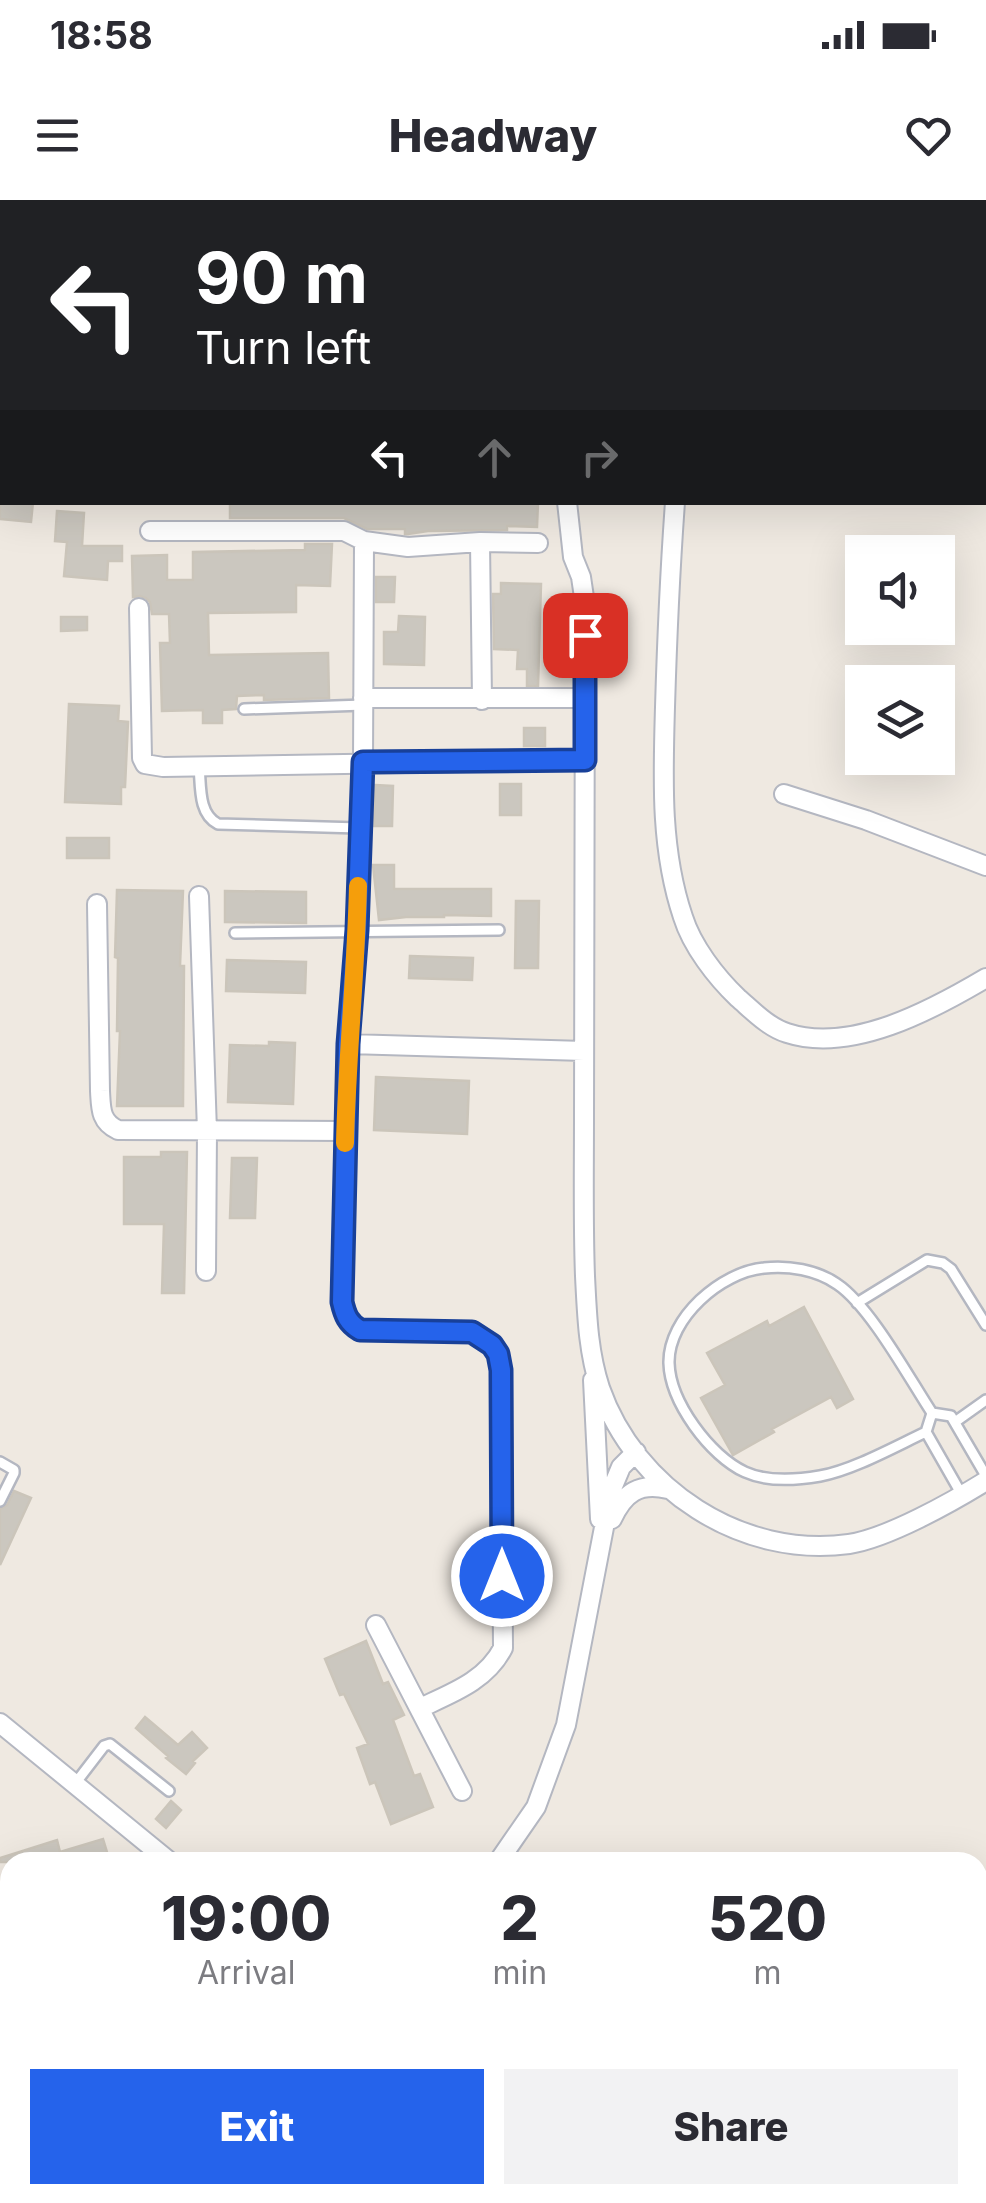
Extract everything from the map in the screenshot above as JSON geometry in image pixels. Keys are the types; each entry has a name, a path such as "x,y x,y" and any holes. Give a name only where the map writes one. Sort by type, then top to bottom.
{"street":[{"path":"567,505 573,557 581,578 584,604 584,1243 602,1540"},
{"path":"675,505 668,596 664,810 669,868 684,922 704,958 761,1020 784,1033 811,1039 871,1032 900,1022 986,978"},
{"path":"150,531 344,531 364,541 408,547 538,543"},
{"path":"364,541 363,762 348,1044 342,1302 352,1325 360,1330 472,1332 492,1345 501,1370 503,1648 487,1671 472,1683 420,1708"},
{"path":"480,542 482,700"},
{"path":"139,608 142,758 146,764 585,760"},
{"path":"364,702 585,698"},
{"path":"784,794 866,820 986,866"},
{"path":"199,896 207,1130 206,1271"},
{"path":"97,904 102,1116 109,1126 118,1130 346,1131"},
{"path":"348,1044 584,1051"},
{"path":"589,1350 613,1420 668,1490 703,1515 746,1534 796,1544 848,1544 879,1536 963,1496 986,1478"},
{"path":"505,1852 536,1806 566,1725 611,1492 621,1467 636,1452"},
{"path":"602,1540 619,1503 630,1493 642,1488 668,1490"},
{"path":"376,1626 462,1791"},
{"path":"0,1723 158,1852"}],"lane":[{"path":"244,709 364,702"},
{"path":"198,766 204,810 208,819 218,824 360,828"},
{"path":"235,934 499,930"},
{"path":"857,1303 926,1260 935,1260 951,1269 986,1325"},
{"path":"926,1432 824,1476 784,1480 747,1474 718,1455 688,1416 674,1388 669,1362 676,1330 692,1306 736,1276 761,1268 816,1273 839,1285 865,1312 932,1413 951,1416 986,1478"},
{"path":"954,1422 986,1400"},
{"path":"932,1413 926,1432 963,1496"},
{"path":"0,1462 14,1473 0,1502"},
{"path":"74,1785 104,1746 110,1744 169,1791"}],"building":[{"path":"0,505 33,505 31,522 0,519"},
{"path":"230,505 538,505 537,527 507,526 507,530 405,534 405,529 367,529 344,518 230,518"},
{"path":"57,511 84,513 82,546 122,546 122,561 108,561 107,580 64,576 67,542 55,541"},
{"path":"305,544 332,544 330,586 296,585 296,612 208,613 209,655 328,653 329,698 264,700 264,695 237,696 236,709 222,710 222,723 203,723 203,710 162,711 160,643 170,643 169,614 152,614 146,598 133,597 132,556 167,555 167,580 193,580 193,552 305,550"},
{"path":"376,577 395,577 394,602 376,602"},
{"path":"501,583 541,584 538,686 527,686 527,669 517,669 518,650 494,649 493,594 501,594"},
{"path":"399,616 425,617 424,665 384,664 384,632 398,632"},
{"path":"61,617 87,617 87,630 61,631"},
{"path":"69,704 119,706 118,721 128,722 121,804 65,802"},
{"path":"524,728 545,728 545,746 524,746"},
{"path":"500,784 521,784 521,815 500,815"},
{"path":"375,785 393,786 392,826 374,826"},
{"path":"67,838 109,838 109,858 67,858"},
{"path":"373,865 394,865 394,889 491,889 491,916 379,920"},
{"path":"117,890 183,891 183,1106 117,1106"},
{"path":"225,891 306,892 306,923 225,922"},
{"path":"516,901 539,901 538,968 515,968"},
{"path":"410,956 473,958 472,980 409,978"},
{"path":"227,960 306,962 305,993 226,991"},
{"path":"269,1042 295,1043 293,1104 228,1102 230,1045 269,1046"},
{"path":"376,1077 469,1081 467,1134 374,1130"},
{"path":"161,1152 187,1152 184,1293 162,1293 164,1224 124,1224 124,1157 161,1157"},
{"path":"232,1158 257,1158 255,1218 230,1218"},
{"path":"804,1307 853,1399 837,1408 831,1397 733,1455 701,1398 725,1385 707,1353 767,1321 769,1326"},
{"path":"14,1491 31,1498 0,1565 0,1509 7,1505"},
{"path":"366,1641 383,1684 388,1682 404,1715 393,1720 414,1776 420,1774 433,1807 391,1824 357,1748 368,1744 325,1659"},
{"path":"145,1717 178,1745 192,1732 207,1748 186,1774 136,1728"},
{"path":"171,1801 181,1810 166,1828 156,1819"},
{"path":"103,1839 107,1852 60,1852"},
{"path":"57,1840 60,1852 19,1852"}],"slow traffic":[{"path":"345,1143 358,886"}],"route":[{"path":"502,1576 498,1354 483,1337 472,1332 360,1330 352,1325 342,1302 348,1044 363,762 585,760 585,635"}]}
